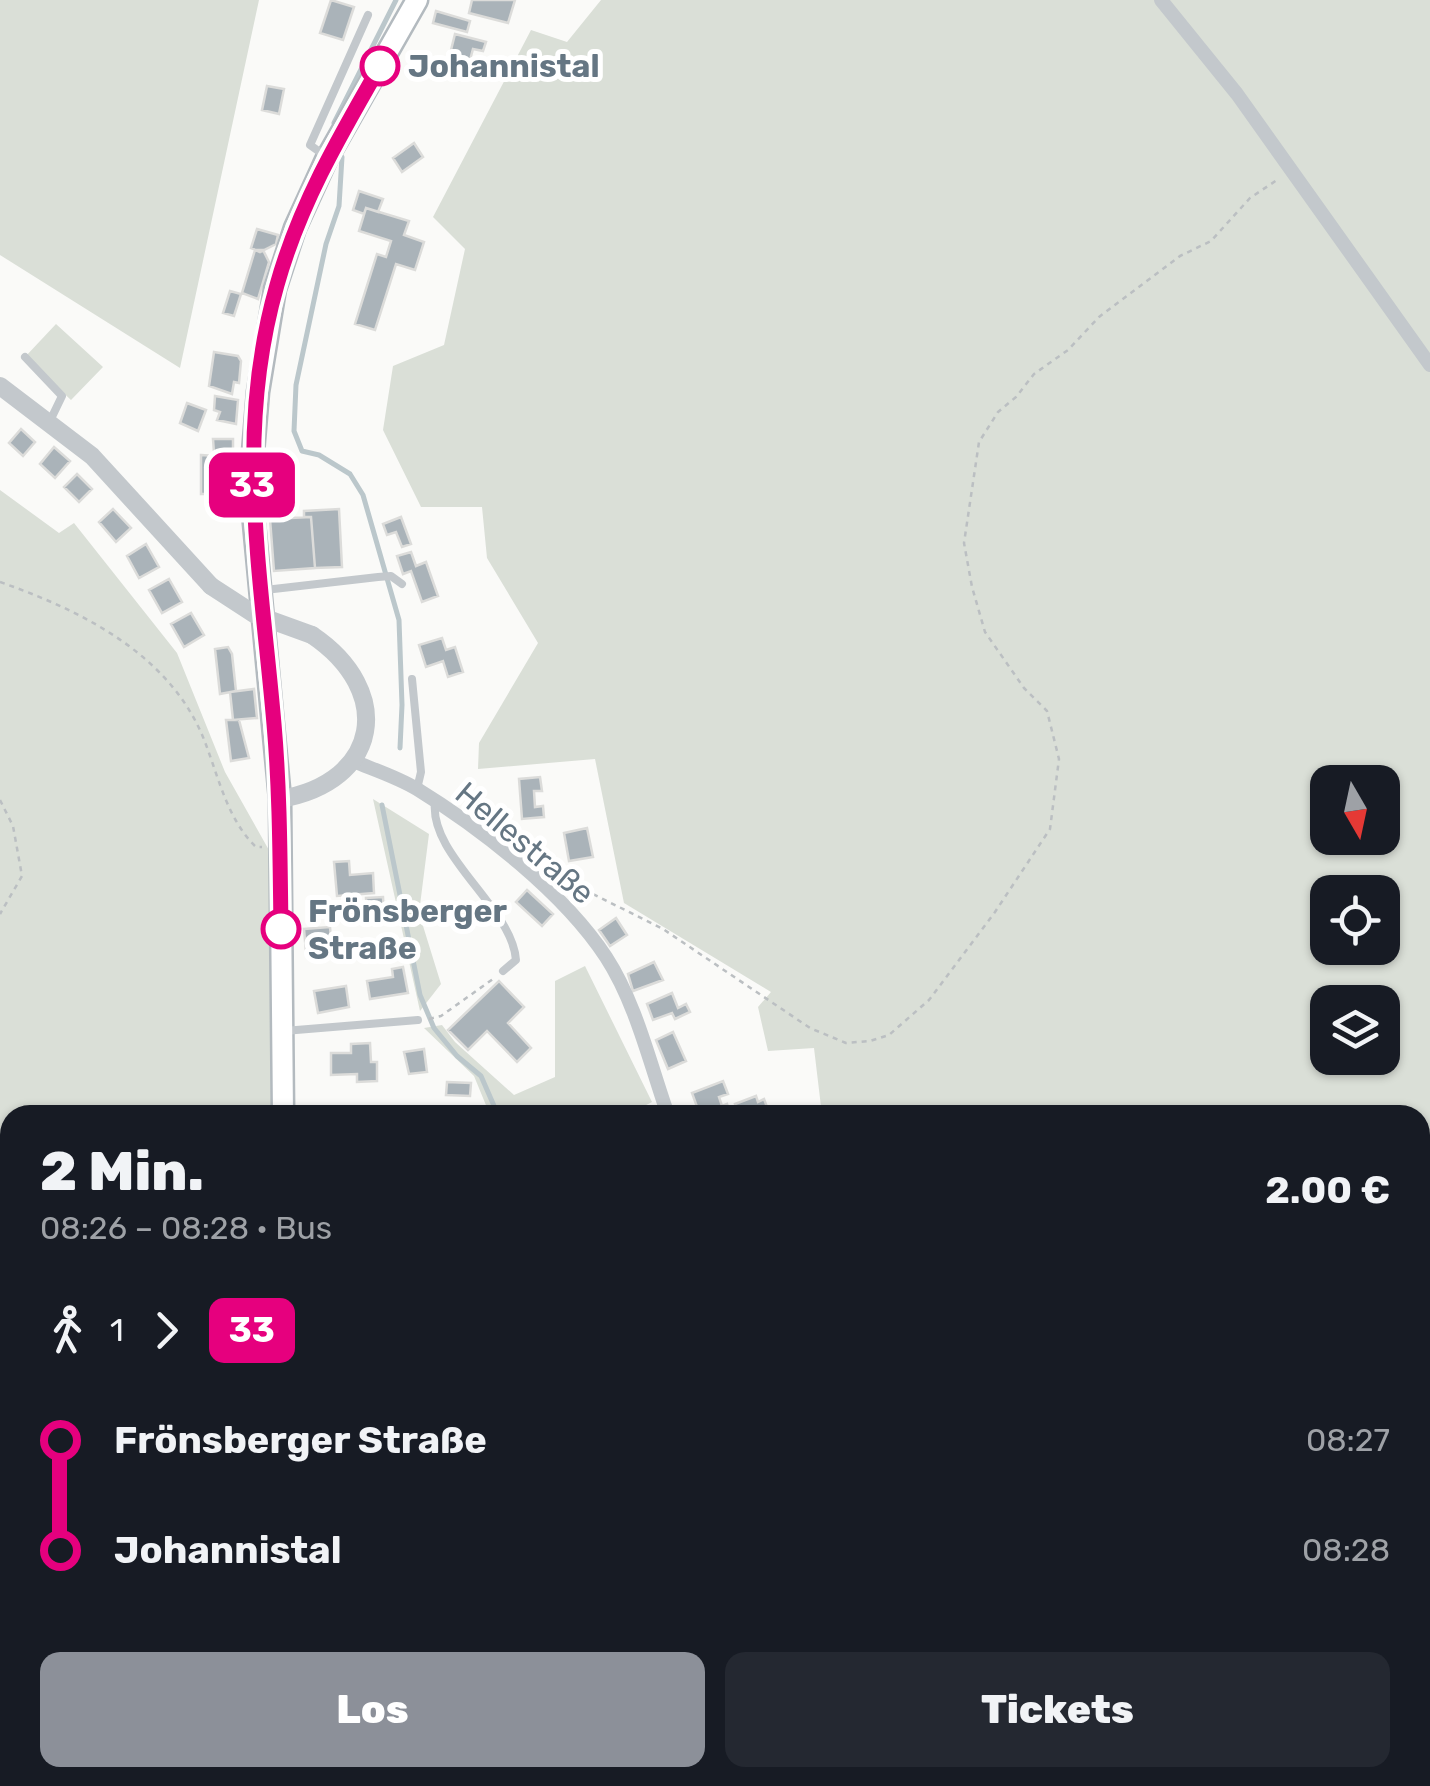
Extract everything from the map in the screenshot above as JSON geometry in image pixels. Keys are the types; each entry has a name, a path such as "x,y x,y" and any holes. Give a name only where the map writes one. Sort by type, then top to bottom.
{"main road":[{"path":"283,1105 280,799 252,513 252,452 264,343 292,236 327,158 417,0"}],"street":[{"path":"1161,0 1238,94 1430,365"},
{"path":"0,386 92,456 212,586 254,614 312,636 346,662 361,689 366,722 360,748 353,762 325,785 306,795 280,799"},
{"name":"Hellestraße","path":"353,762 435,802 528,872 570,914 606,958 634,1019 664,1105"}],"lane":[{"path":"327,158 310,144 368,14"},
{"path":"25,358 62,396 49,423"},
{"path":"261,591 378,576 392,576 402,584"},
{"path":"412,679 421,772 417,790"},
{"path":"435,802 444,838 515,948 516,960 503,972"},
{"path":"280,1032 418,1020"}],"path":[{"path":"556,881 585,890 663,929 810,1028 846,1043 889,1035 929,1000 995,912 1050,829 1059,758 1047,711 1024,688 984,632 972,587 964,543 979,442 998,412 1034,374 1180,256 1210,240 1250,198 1290,170"},
{"path":"0,582 55,601 141,654 170,686 201,732 226,802 256,847"},
{"path":"0,800 13,826 22,876 0,914"},
{"path":"441,1016 503,972"}],"shaded area":[{"path":"0,0 259,0 180,368 0,255"},
{"path":"601,0 1430,0 1430,1105 821,1105 814,1048 768,1051 758,1007 771,992 624,903 595,759 478,769 479,743 538,643 487,558 482,507 421,507 383,430 393,366 444,345 465,249 433,217 531,30 567,42"},
{"path":"56,324 103,367 71,400 25,357"},
{"path":"0,490 59,533 74,523 177,653 225,772 270,852 277,1105 0,1105"},
{"path":"373,799 429,834 419,913 441,984 420,1011"},
{"path":"585,966 652,1102 486,1105 474,1076 424,1028 442,1025 455,1042 514,1095 555,1077 555,981"}],"building":[{"path":"331,0 354,7 343,40 320,33"},
{"path":"472,0 515,0 508,23 469,13"},
{"path":"436,11 470,21 467,32 433,23"},
{"path":"455,34 486,42 483,51 473,49 470,60 450,54"},
{"path":"267,86 284,89 279,114 262,110"},
{"path":"414,143 423,157 402,172 393,158"},
{"path":"359,191 383,199 378,212 366,208 364,214 353,210"},
{"path":"366,208 409,221 404,235 424,242 415,270 396,264 375,330 355,324 377,254 386,257 391,241 359,231"},
{"path":"257,229 278,235 276,244 260,252 251,248"},
{"path":"255,250 263,250 269,262 258,299 242,293"},
{"path":"230,291 241,294 234,316 223,313"},
{"path":"214,352 238,356 241,361 239,383 234,382 232,394 209,386"},
{"path":"215,396 238,400 236,424 217,420 220,412 214,410"},
{"path":"187,403 206,410 198,431 180,423"},
{"path":"21,429 35,442 23,456 9,443"},
{"path":"213,439 233,439 233,468 215,467"},
{"path":"54,447 70,461 55,478 40,464"},
{"path":"201,455 215,456 215,467 222,467 222,494 201,494"},
{"path":"77,474 92,489 79,502 64,487"},
{"path":"113,509 131,528 116,542 99,522"},
{"path":"339,509 342,567 315,568 311,517 304,517 304,511"},
{"path":"311,517 315,568 274,571 270,519"},
{"path":"401,517 411,544 402,547 396,532 387,535 383,524"},
{"path":"146,544 159,567 139,578 127,556"},
{"path":"411,552 416,566 426,562 438,596 422,602 411,571 403,574 397,556"},
{"path":"169,579 182,602 162,613 149,590"},
{"path":"191,613 204,635 184,647 171,624"},
{"path":"442,638 446,650 455,647 463,672 448,677 443,661 426,667 419,645"},
{"path":"228,647 236,691 220,694 215,649"},
{"path":"254,689 257,718 233,720 230,692"},
{"path":"226,720 239,720 249,758 231,761"},
{"path":"540,777 542,791 534,791 535,807 543,806 544,817 522,819 519,779"},
{"path":"587,828 593,857 569,861 564,833"},
{"path":"349,861 350,875 373,873 374,893 337,896 334,862"},
{"path":"527,890 553,914 542,926 516,902"},
{"path":"383,897 384,916 367,917 366,898"},
{"path":"616,918 627,935 610,946 599,930"},
{"path":"330,927 332,950 306,952 304,929"},
{"path":"654,962 663,980 633,991 628,974"},
{"path":"403,967 408,993 370,999 367,981 393,977 392,969"},
{"path":"499,981 524,1007 508,1023 531,1048 517,1062 487,1031 468,1050 448,1030"},
{"path":"346,986 349,1007 318,1013 314,991"},
{"path":"672,993 678,1008 686,1004 690,1012 675,1019 672,1013 653,1020 647,1004"},
{"path":"673,1032 686,1061 668,1069 656,1040"},
{"path":"370,1043 371,1062 377,1062 377,1081 357,1082 357,1074 331,1075 331,1053 351,1053 351,1044"},
{"path":"424,1049 427,1072 409,1074 404,1052"},
{"path":"723,1081 728,1094 719,1097 722,1105 696,1105 692,1093"},
{"path":"447,1082 471,1083 470,1096 446,1095"},
{"path":"756,1096 758,1102 764,1099 766,1105 735,1105"}],"waterway":[{"path":"334,123 396,0"},
{"path":"342,157 339,206 326,244 296,385 294,431 302,451 319,455 350,474 363,495 399,620 400,748"},
{"path":"382,805 420,995 434,1028 457,1056 481,1076 494,1105"}],"bus line":[{"name":"33","path":"281,929 280,799 252,513 252,452 258,392 276,289 295,228 327,158 380,66"}],"place":[{"name":"Johannistal","path":"380,66"},
{"name":"Frönsberger Straße","path":"281,929"}]}
